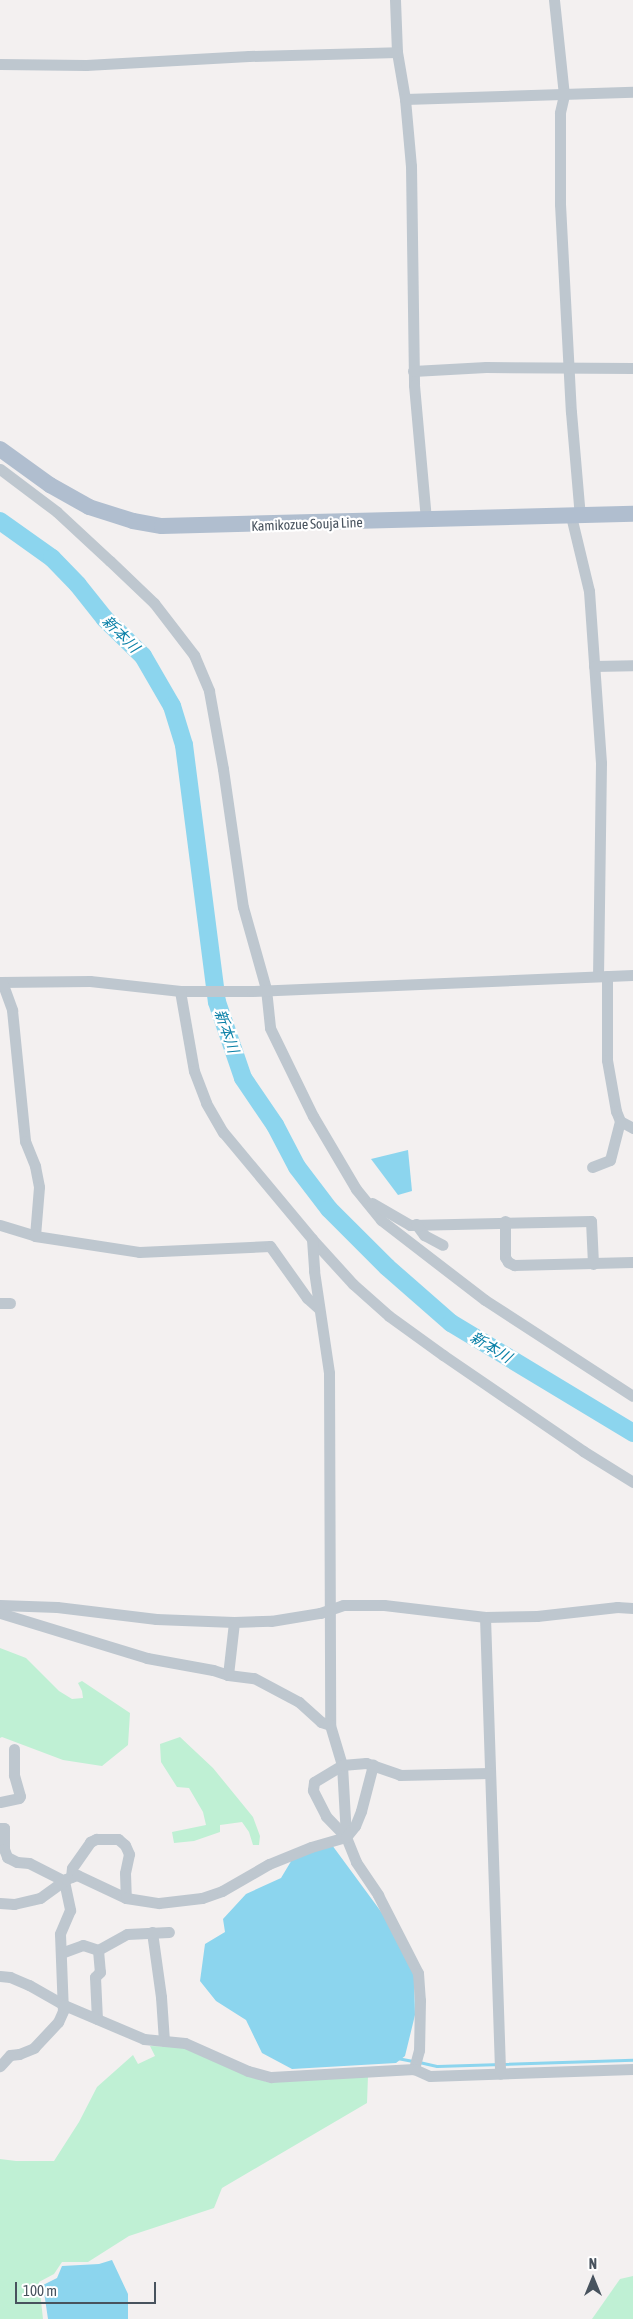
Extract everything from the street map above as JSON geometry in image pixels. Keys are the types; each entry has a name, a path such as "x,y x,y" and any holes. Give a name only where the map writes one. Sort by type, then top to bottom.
{"main road":[{"name":"Kamikozue Souja Line","path":"0,449 50,485 89,507 133,521 162,526 633,514"}],"street":[{"path":"396,0 397,52 405,99 411,166 413,370 426,520"},
{"path":"554,0 564,94 560,113 560,199 576,516 589,591 601,763 603,976 607,1060 616,1111 620,1121 610,1160 592,1167"},
{"path":"0,64 86,65 249,56 397,52"},
{"path":"405,99 550,93 633,92"},
{"path":"413,370 486,367 633,368"},
{"path":"0,469 56,512 110,561 154,603 194,654 210,691 224,769 243,907 266,989 270,1028 334,1153 366,1201 381,1220 485,1300 633,1396"},
{"path":"594,666 633,665"},
{"path":"35,1236 39,1187 35,1166 25,1141 12,1010 1,982 90,981 184,991 252,991 633,975"},
{"path":"184,991 194,1071 206,1103 223,1132 312,1239 353,1284 390,1316 492,1390 633,1482"},
{"path":"620,1121 633,1128"},
{"path":"366,1201 400,1221 416,1224 591,1221 593,1264"},
{"path":"505,1222 506,1257 508,1262 514,1265 633,1262"},
{"path":"416,1224 424,1235 442,1245"},
{"path":"0,1225 35,1236 149,1252 270,1246 307,1298 318,1308"},
{"path":"312,1239 318,1308 329,1373 328,1609 330,1725 342,1765 346,1837 356,1862 378,1895 418,1973 420,2000 419,2050 414,2069"},
{"path":"0,1605 57,1607 156,1619 234,1622 271,1621 320,1613 342,1605 384,1605 485,1617 537,1616 617,1607 633,1608"},
{"path":"0,1613 147,1658 212,1670 228,1675 254,1678 299,1702 321,1722 330,1725"},
{"path":"485,1617 500,2074"},
{"path":"228,1675 234,1622"},
{"path":"0,1802 19,1798 20,1796 14,1776 14,1749"},
{"path":"346,1837 326,1816 313,1790 314,1782 342,1765 366,1762 400,1775 490,1773"},
{"path":"0,1904 20,1903 40,1898 67,1879 77,1875 126,1898 159,1903 202,1898 222,1891 269,1864 312,1847 346,1837 358,1818 373,1765"},
{"path":"0,1828 4,1828 4,1849 7,1857 17,1862 29,1863 67,1879"},
{"path":"0,2066 10,2055 19,2054 34,2048 58,2022 64,2005 60,1934 70,1910 67,1879 72,1868 90,1842 96,1838 118,1838 125,1845 129,1854 125,1874 126,1898"},
{"path":"152,1932 162,1998 164,2041"},
{"path":"62,1953 83,1945 98,1950 127,1934 169,1932"},
{"path":"97,2019 95,1977 100,1972 98,1950"},
{"path":"0,1976 10,1977 29,1985 64,2005 144,2039 185,2043 248,2071 271,2077 414,2069 430,2076 633,2069"}],"green space":[{"path":"0,1648 26,1658 59,1691 72,1699 83,1698 78,1683 82,1681 130,1713 128,1745 102,1766 63,1760 2,1737 0,1738"},
{"path":"180,1737 213,1768 253,1817 260,1836 259,1845 253,1845 249,1832 242,1822 220,1825 220,1832 194,1841 174,1843 172,1832 206,1825 203,1812 189,1788 177,1787 161,1762 160,1744"},
{"path":"150,2046 182,2047 267,2082 368,2076 367,2103 222,2188 214,2208 129,2236 88,2262 62,2262 54,2274 39,2282 43,2319 0,2319 0,2159 54,2161 79,2122 97,2087 133,2055 138,2064 155,2056"},
{"path":"633,2276 633,2319 592,2319 620,2279"}],"water":[{"path":"408,1150 412,1191 398,1195 371,1159"},
{"path":"332,1845 393,1928 414,1975 415,2015 405,2056 396,2063 292,2069 262,2053 246,2020 216,2001 200,1981 205,1944 225,1932 223,1919 246,1894 281,1878 293,1858"},
{"path":"112,2260 128,2294 128,2319 48,2319 43,2285 57,2278 62,2266 99,2264"}],"waterway":[{"name":"新本川","path":"0,521 52,558 78,585 105,619 143,656 172,706 184,745 217,1002 243,1078 275,1125 297,1167 329,1209 387,1267 451,1323 633,1433"},
{"path":"397,2058 413,2061"},
{"path":"419,2062 437,2066 633,2060"}]}
